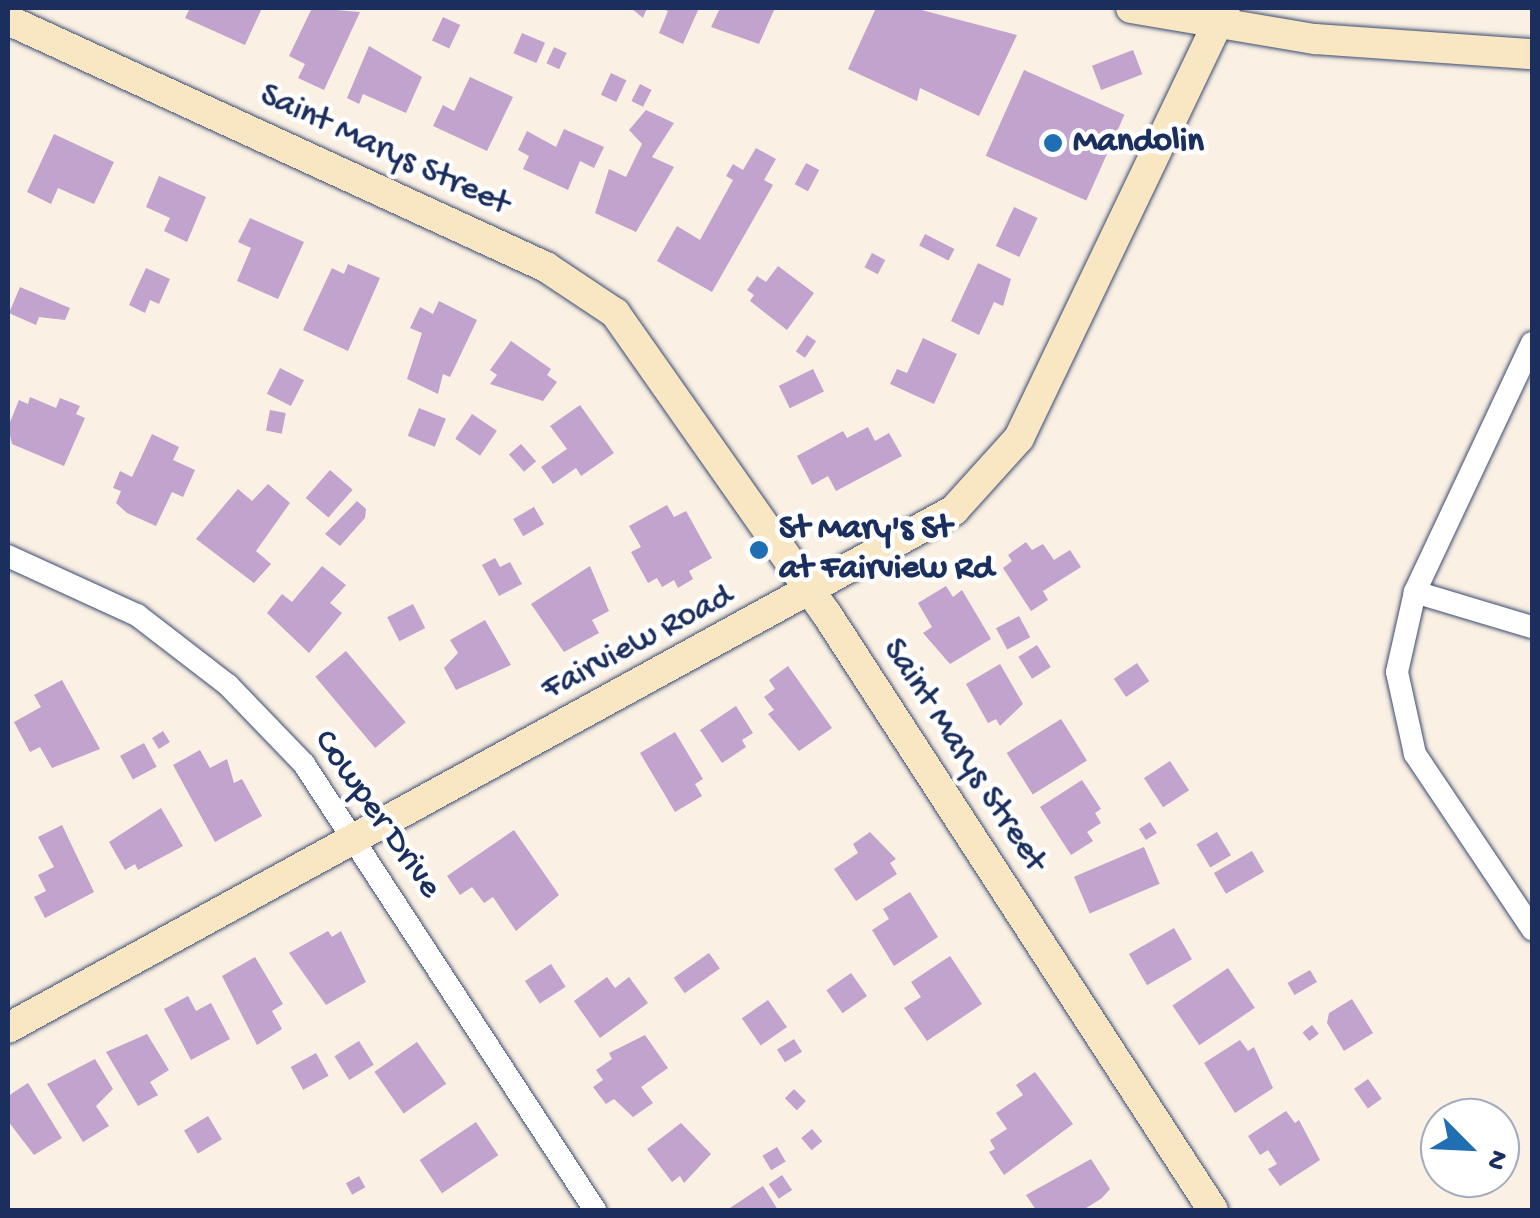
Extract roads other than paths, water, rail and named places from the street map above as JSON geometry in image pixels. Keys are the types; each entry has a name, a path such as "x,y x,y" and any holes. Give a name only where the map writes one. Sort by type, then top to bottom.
{"main road":[{"path":"1131,8 1219,16 1420,50 1532,54"},
{"name":"Fairview Road","path":"8,1028 954,510 1020,438 1219,16"},
{"name":"Saint Marys Street","path":"8,20 546,267 615,313 811,591 1213,1210"}],"street":[{"path":"1532,343 1415,592 1397,672 1415,754 1532,929"},
{"name":"Cowper Drive","path":"8,556 137,615 228,685 304,764 595,1210"},
{"path":"1415,592 1532,627"}],"place":[{"name":"Mandolin","path":"1053,143"},
{"name":"St Mary's St at Fairview Rd","path":"759,550"}]}
